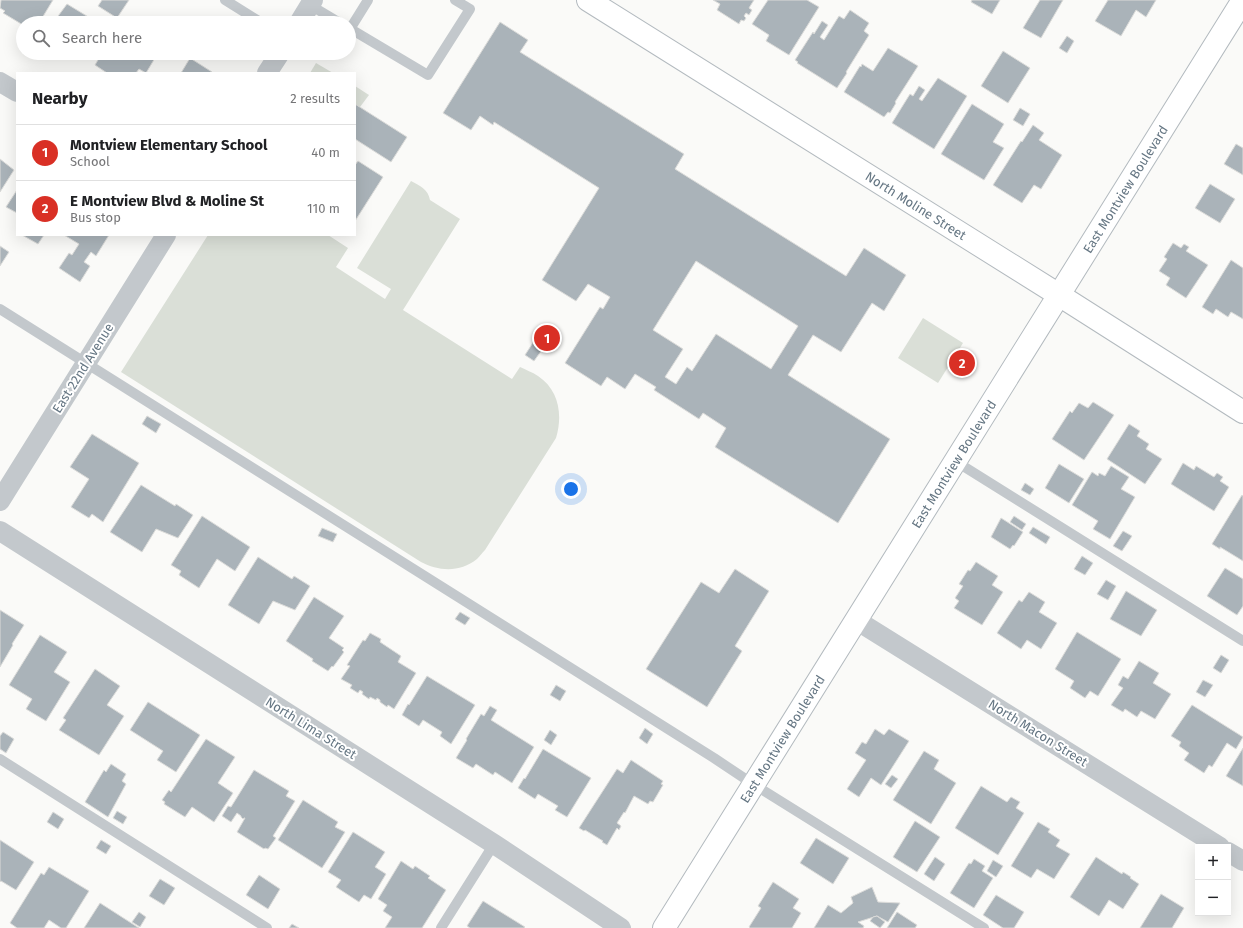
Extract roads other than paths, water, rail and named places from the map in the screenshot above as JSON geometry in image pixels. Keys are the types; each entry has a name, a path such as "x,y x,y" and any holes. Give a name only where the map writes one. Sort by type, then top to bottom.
{"main road":[{"name":"North Moline Street","path":"588,0 1243,412"},
{"name":"East Montview Boulevard","path":"664,928 1243,0"}],"street":[{"path":"303,16 311,2"},
{"path":"268,72 275,60"},
{"path":"0,82 16,91"},
{"name":"East 22nd Avenue","path":"0,501 165,236"},
{"name":"North Lima Street","path":"0,531 494,844 621,928"},
{"name":"North Macon Street","path":"856,620 1215,844"},
{"path":"1231,854 1243,861"}],"lane":[{"path":"225,0 251,16"},
{"path":"356,18 368,0"},
{"path":"356,32 428,75 470,9 455,0"},
{"path":"311,2 330,16"},
{"path":"0,309 984,928"},
{"path":"955,461 1243,642"},
{"path":"0,759 268,928"},
{"path":"441,928 494,844"}],"place":[{"name":"Montview Elementary School","path":"547,338"},
{"name":"E Montview Blvd & Moline St","path":"962,363"}]}
